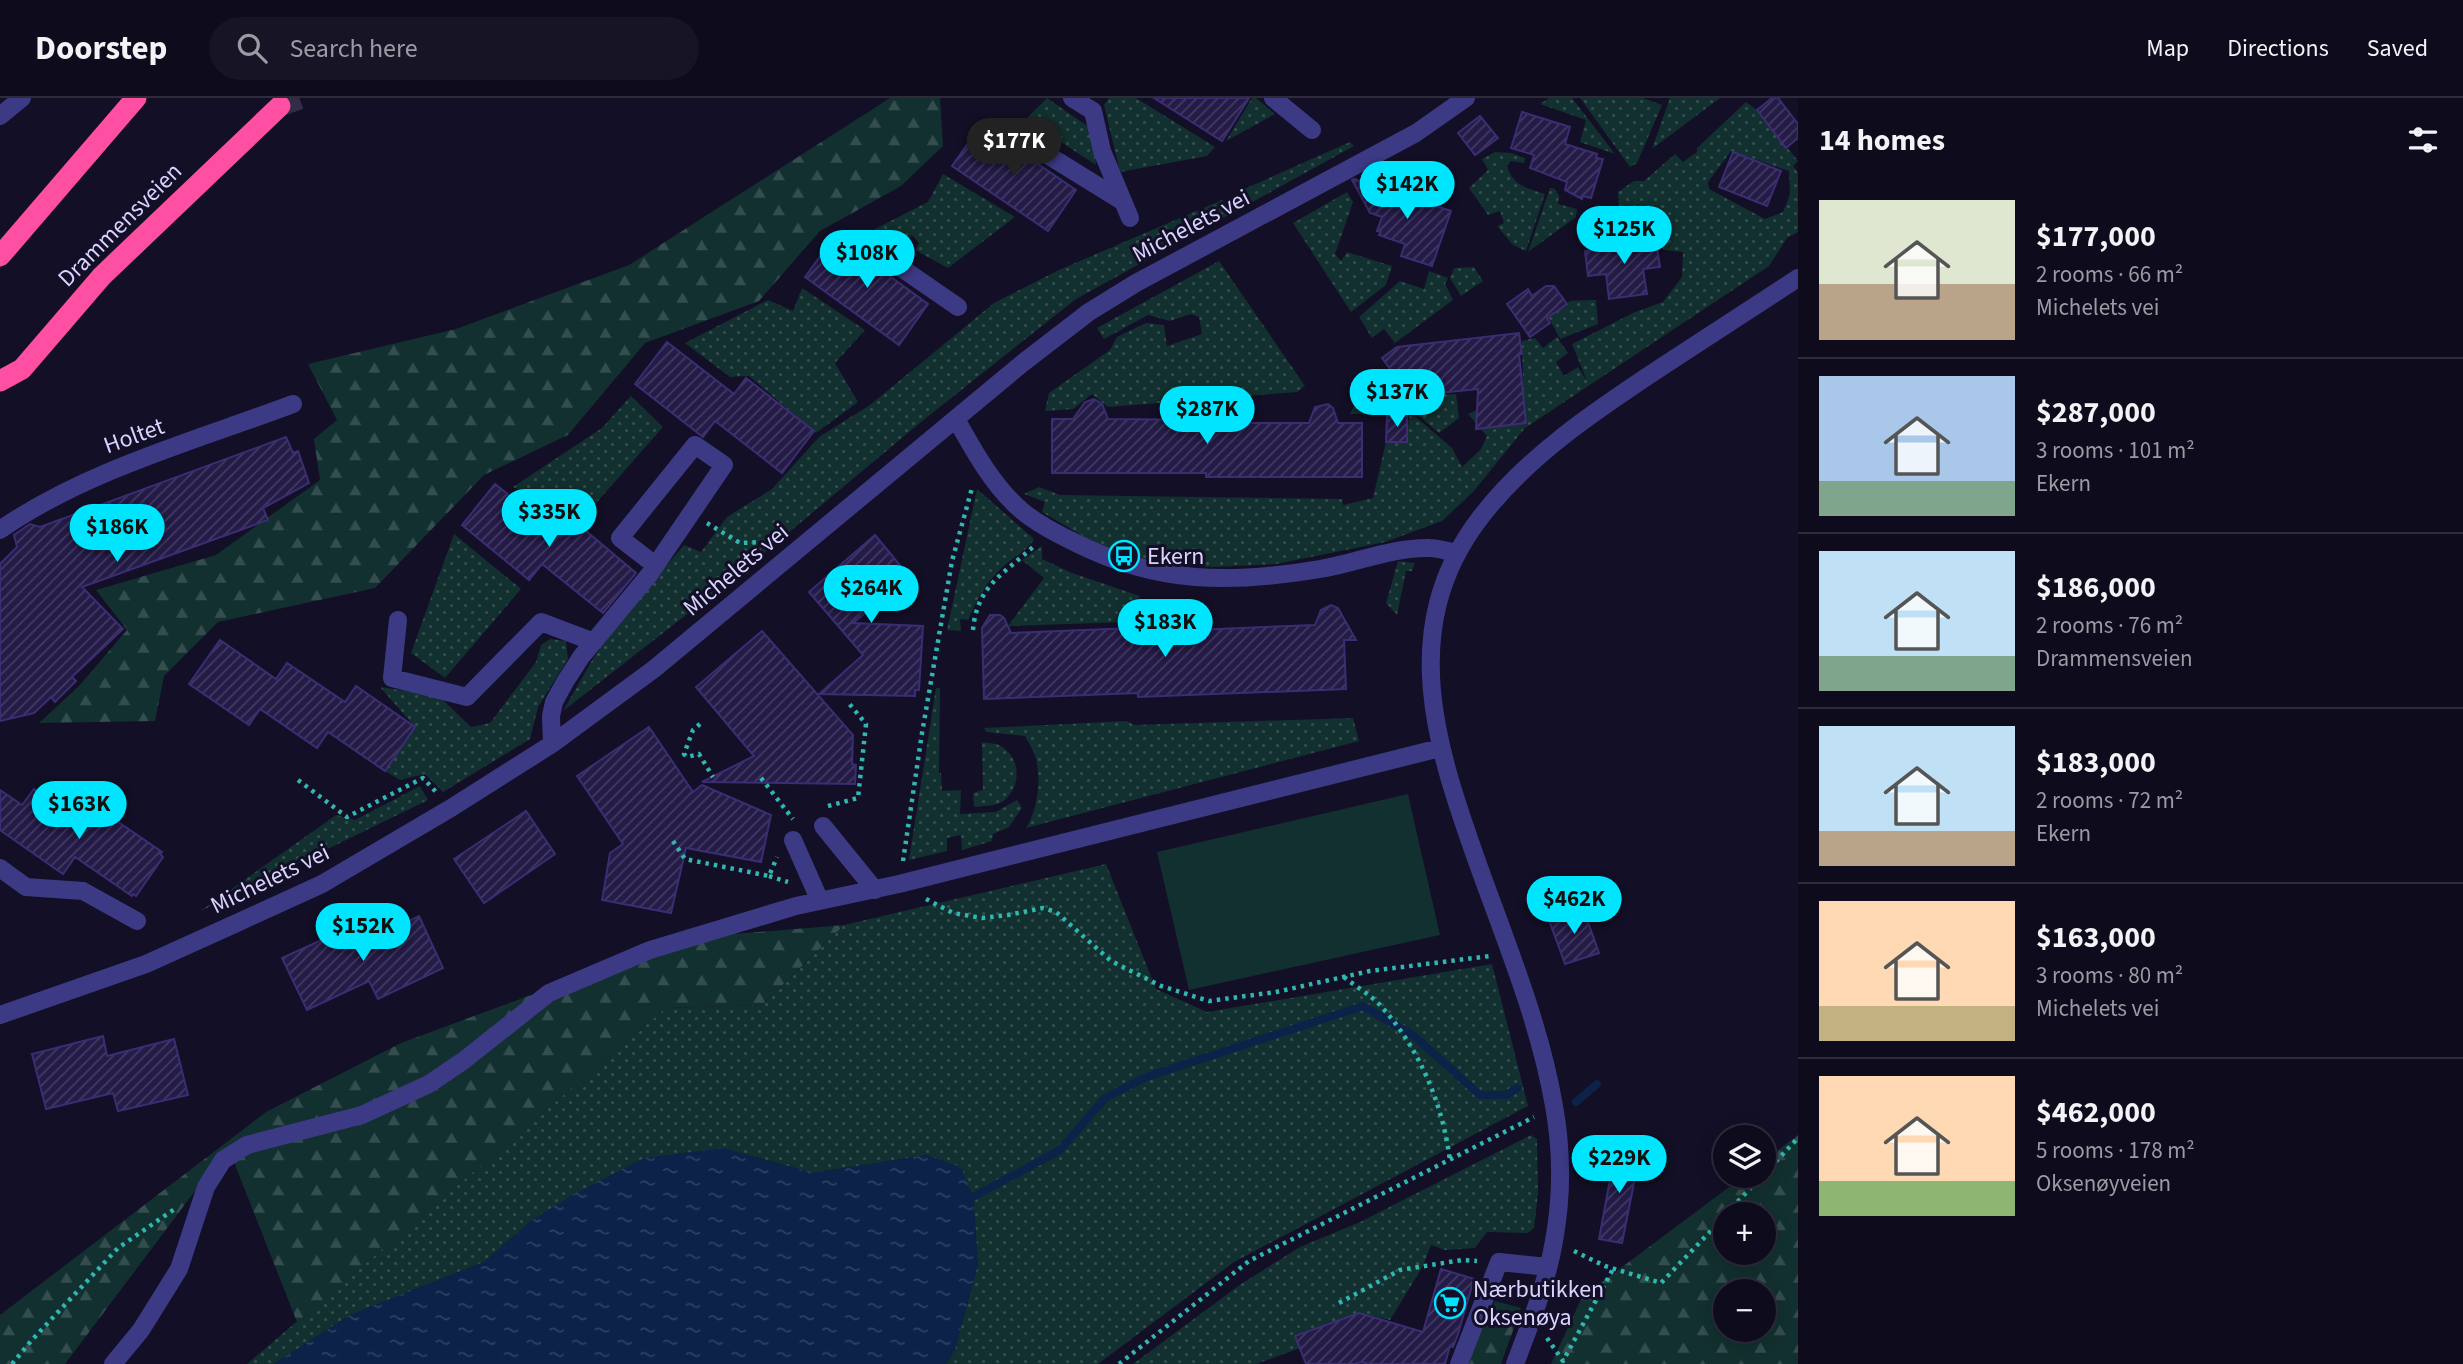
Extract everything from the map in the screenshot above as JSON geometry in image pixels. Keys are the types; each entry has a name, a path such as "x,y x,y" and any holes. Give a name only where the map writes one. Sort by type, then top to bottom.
{"highway":[{"path":"0,256 136,98"},
{"name":"Drammensveien","path":"0,381 22,369 102,276 279,106"}],"street":[{"path":"0,116 22,98"},
{"path":"1072,98 1093,111 1102,150 1130,218"},
{"path":"1273,98 1312,130"},
{"name":"Michelets vei","path":"0,1015 146,964 251,917 322,884 451,808 552,744 654,669 1024,362 1101,305 1136,283 1416,133 1466,98"},
{"path":"1038,149 1122,201"},
{"path":"897,265 958,307"},
{"path":"1515,1364 1532,1319 1554,1242 1560,1194 1555,1107 1534,1020 1440,748 1432,698 1430,660 1435,616 1456,553 1482,516 1518,475 1615,398 1798,278"},
{"name":"Holtet","path":"0,530 20,516 98,476 293,404"},
{"path":"956,419 974,452 1020,509 1049,530 1105,558 1151,571 1206,579 1266,578 1330,567 1407,549 1432,547 1456,553"},
{"path":"552,744 551,716 554,702 581,657 655,565 724,465 695,445 620,538 655,565"},
{"path":"398,620 392,678 467,697 541,622 594,642"},
{"path":"113,1364 141,1330 179,1269 206,1187 223,1160 247,1145 362,1115 429,1084 463,1061 549,993 650,950 820,901 875,890 1440,748"},
{"path":"823,826 875,890"},
{"path":"792,834 820,901"},
{"path":"0,868 26,887 83,891 137,920"},
{"path":"1459,1364 1499,1262 1548,1267"}],"path":[{"path":"972,486 952,561 899,884 953,913 982,918 1043,908 1056,912 1111,961 1161,986 1209,1001 1276,992 1343,977 1509,954"},
{"path":"712,525 740,543 763,542"},
{"path":"973,630 974,612 979,600 996,576 1033,547 1049,530"},
{"path":"821,807 858,798 866,724 847,701"},
{"path":"700,724 693,730 684,754 687,757 699,754 713,777"},
{"path":"298,780 347,817 423,778 451,808"},
{"path":"761,778 794,820 792,834"},
{"path":"794,820 801,815"},
{"path":"673,841 685,859 769,876 778,855"},
{"path":"1343,977 1378,1003 1408,1042 1430,1083 1447,1134 1450,1161"},
{"path":"1119,1364 1249,1261 1555,1107"},
{"path":"1776,1161 1798,1138"},
{"path":"12,1364 31,1340 118,1248 206,1187"},
{"path":"1738,1202 1751,1188"},
{"path":"1554,1242 1613,1269 1661,1283 1713,1229"},
{"path":"1339,1304 1400,1269 1462,1260 1499,1262"},
{"path":"1532,1319 1563,1361 1613,1269"}],"green space":[{"path":"890,98 940,98 943,146 901,186 820,231 759,301 645,343 568,435 484,475 375,588 218,622 164,676 155,721 39,723 78,687 127,630 96,590 216,555 320,480 314,439 337,420 308,364 456,329 629,265"},
{"path":"1047,98 1093,130 1096,165 1026,119"},
{"path":"1109,98 1136,98 1215,147 1207,156 1120,172 1104,105"},
{"path":"1252,98 1256,98 1275,114 1226,141"},
{"path":"1549,98 1572,98 1615,154 1580,142 1586,120 1540,104"},
{"path":"1580,98 1643,98 1662,105 1637,163 1630,167"},
{"path":"1670,98 1720,98 1652,149"},
{"path":"1746,102 1757,110 1798,161 1793,166 1798,173 1798,232 1787,238 1769,266 1525,428 1473,492 1442,521 1385,542 1276,564 1212,567 1148,562 1148,558 1157,558 1159,551 1146,550 1146,561 1093,542 1042,512 1045,502 1024,494 1039,487 1060,495 1342,499 1343,505 1373,498 1386,442 1407,442 1409,416 1416,417 1452,448 1462,467 1481,449 1487,436 1468,414 1479,409 1483,389 1523,382 1522,341 1535,338 1543,348 1557,337 1568,353 1556,362 1564,376 1578,367 1587,381 1572,344 1635,312 1663,302 1682,277 1683,252 1664,250 1652,232 1634,230 1626,222 1620,224 1618,192 1634,181 1644,181 1675,154 1683,162 1697,152 1697,148","holes":["1731,151 1789,171 1790,194 1783,212 1765,219 1709,189 1708,182"]},
{"path":"1350,142 1354,146 1076,299 921,422 745,569 563,711 594,657 633,604 684,545 701,552 727,517 772,489 819,437 870,405 994,303 1059,270 1222,200 1227,208 1243,201 1242,190"},
{"path":"1495,152 1511,153 1525,158 1524,163 1511,161 1507,165 1512,177 1521,185 1545,194 1526,251 1513,245 1497,226 1504,223 1500,211 1488,215 1469,188 1488,170 1482,159"},
{"path":"943,174 1015,217 948,268 915,250 919,243 912,235 897,255 872,242 875,229 928,202"},
{"path":"1550,188 1555,189 1559,196 1558,204 1577,209 1576,217 1528,252"},
{"path":"1347,192 1353,202 1335,254 1341,261 1347,252 1392,266 1386,285 1351,312 1293,223"},
{"path":"1219,261 1305,386 1297,392 1108,407 1092,394 1073,409 1045,411 1049,393 1110,350 1117,337 1146,323 1164,325 1167,346 1202,334 1199,317 1191,314 1170,321 1148,315 1104,339 1097,328"},
{"path":"1474,267 1483,281 1461,296 1450,278 1454,268"},
{"path":"1429,271 1448,278 1445,284 1453,300 1395,343 1384,329 1372,338 1359,317 1400,281 1424,289"},
{"path":"802,288 865,330 835,363 858,402 816,433 749,376 730,377 685,343 768,300 793,311"},
{"path":"1596,300 1598,324 1560,339 1549,318 1570,301"},
{"path":"1381,369 1416,414 1350,414 1367,378"},
{"path":"1456,394 1459,418 1439,433 1419,416 1425,410 1414,395"},
{"path":"631,396 663,427 582,519 513,487 602,428"},
{"path":"977,489 1034,539 988,584 968,620 960,619 961,631 947,630"},
{"path":"454,534 521,589 445,678 411,653"},
{"path":"1042,546 1042,559 1072,573 1140,596 1127,622 1008,626 1044,578 1022,560"},
{"path":"1398,561 1415,563 1412,571 1406,571 1397,615 1386,603"},
{"path":"550,639 566,641 568,659 538,707 530,739 443,792 425,774 400,780 385,771 415,727 380,687 439,696 471,727 490,723 536,662 541,645"},
{"path":"936,688 940,688 939,773 942,791 961,790 960,814 996,812 1017,800 1022,808 1009,827 993,834 992,841 962,850 961,835 947,838 947,851 909,860"},
{"path":"1353,718 1359,741 1026,828 1038,793 1034,753 1025,736 986,732 984,728 1127,721 1134,725"},
{"path":"982,742 999,745 1007,750 1017,773 1013,789 1002,802 974,807 973,793 983,790"},
{"path":"420,786 428,800 199,912 336,815 355,820"},
{"path":"1408,794 1440,935 1189,990 1157,852"},
{"path":"1106,864 1156,989 1207,1012 1492,964 1528,1106 1234,1262 1098,1364 946,1364 955,1349 978,1264 973,1197 927,1155 813,1173 723,1148 535,1218 484,1262 350,1315 274,1364 247,1364 666,1008 762,1005 844,925"},
{"path":"844,925 762,1005 666,1008 297,1322 228,1147 65,1364 0,1364 0,1315 266,1112 401,1043 685,938"},
{"path":"1531,1135 1537,1139 1538,1194 1534,1228 1528,1233 1487,1232 1475,1248 1445,1250 1431,1245 1423,1266 1390,1320 1358,1313 1296,1336 1300,1348 1256,1364 1133,1364 1241,1284 1300,1247 1360,1222"},
{"path":"1798,1135 1798,1364 1551,1364 1582,1297 1728,1188 1776,1188 1776,1152"},
{"path":"1495,1301 1521,1308 1501,1364 1467,1364"}],"water":[{"path":"723,1148 813,1173 927,1155 961,1167 973,1197 978,1264 955,1350 946,1364 274,1364 350,1315 484,1262 535,1218 574,1194 644,1158"}],"building":[{"path":"1154,98 1249,98 1222,141"},
{"path":"1772,98 1778,98 1798,124 1798,138 1786,148 1757,110"},
{"path":"1522,112 1570,127 1565,144 1597,154 1596,158 1603,159 1591,198 1583,196 1582,199 1565,190 1567,182 1530,168 1534,155 1511,148"},
{"path":"1480,116 1498,138 1475,155 1458,133"},
{"path":"981,125 1076,190 1048,231 952,166"},
{"path":"1733,152 1781,171 1767,206 1719,187"},
{"path":"1352,180 1451,211 1432,266 1401,256 1405,244 1379,235 1381,232 1377,231 1382,217 1370,213"},
{"path":"835,236 928,304 899,345 805,277"},
{"path":"1640,239 1640,243 1656,241 1660,267 1643,269 1647,294 1609,299 1606,274 1588,276 1585,251 1600,249 1599,245"},
{"path":"1546,286 1554,286 1567,304 1547,318 1550,323 1530,337 1507,304 1528,289 1532,296"},
{"path":"1519,333 1526,423 1476,429 1478,389 1410,396 1382,358 1397,347"},
{"path":"667,342 734,394 746,378 814,431 782,473 715,421 703,437 635,384"},
{"path":"1094,399 1102,404 1108,419 1208,420 1208,423 1309,423 1315,407 1328,404 1333,408 1338,423 1362,423 1362,477 1052,473 1052,419 1073,419 1085,402"},
{"path":"1387,416 1407,416 1407,442 1386,442"},
{"path":"286,437 293,453 298,451 309,483 263,508 268,520 82,587 123,629 72,677 76,681 55,702 51,697 34,713 0,721 0,564 17,547 14,535 30,524 40,527"},
{"path":"495,484 561,537 574,521 636,573 603,613 542,564 529,580 462,525"},
{"path":"875,535 909,576 853,623 923,626 919,690 915,690 915,696 819,694 863,655 809,592"},
{"path":"1331,605 1338,608 1356,640 1344,640 1346,689 1138,697 1138,693 984,699 982,628 990,615 1004,618 1011,633 1159,627 1168,613 1177,611 1182,613 1194,630 1315,625 1321,610"},
{"path":"762,631 853,735 852,764 856,765 855,784 702,782 754,756 696,687"},
{"path":"220,640 276,679 287,663 345,702 356,686 415,727 385,771 328,732 317,748 260,709 249,725 189,684"},
{"path":"649,727 693,792 702,785 771,815 761,862 686,848 671,913 602,900 610,853 623,844 577,776"},
{"path":"34,789 91,828 102,811 162,852 160,854 163,857 136,896 132,896 75,857 63,874 0,830 0,790 22,805"},
{"path":"526,811 555,854 484,903 454,859"},
{"path":"1583,908 1599,953 1565,964 1549,920"},
{"path":"419,916 443,968 378,999 369,981 307,1010 282,958 348,928 357,946"},
{"path":"103,1036 107,1056 174,1039 188,1095 118,1111 113,1093 46,1109 32,1054"},
{"path":"1616,1147 1640,1153 1622,1243 1599,1239"},
{"path":"1441,1269 1474,1279 1458,1334 1453,1347 1450,1346 1445,1364 1306,1364 1295,1336 1359,1313 1423,1332"}],"waterway":[{"path":"973,1197 1060,1150 1105,1098 1146,1077 1363,1006 1414,1036 1480,1095 1506,1095 1518,1088"},
{"path":"1576,1102 1597,1084"}],"tunnel":[{"path":"280,106 302,98"}],"place":[{"name":"Ekern","path":"1124,556"},
{"name":"Nærbutikken Oksenøya","path":"1450,1303"}]}
